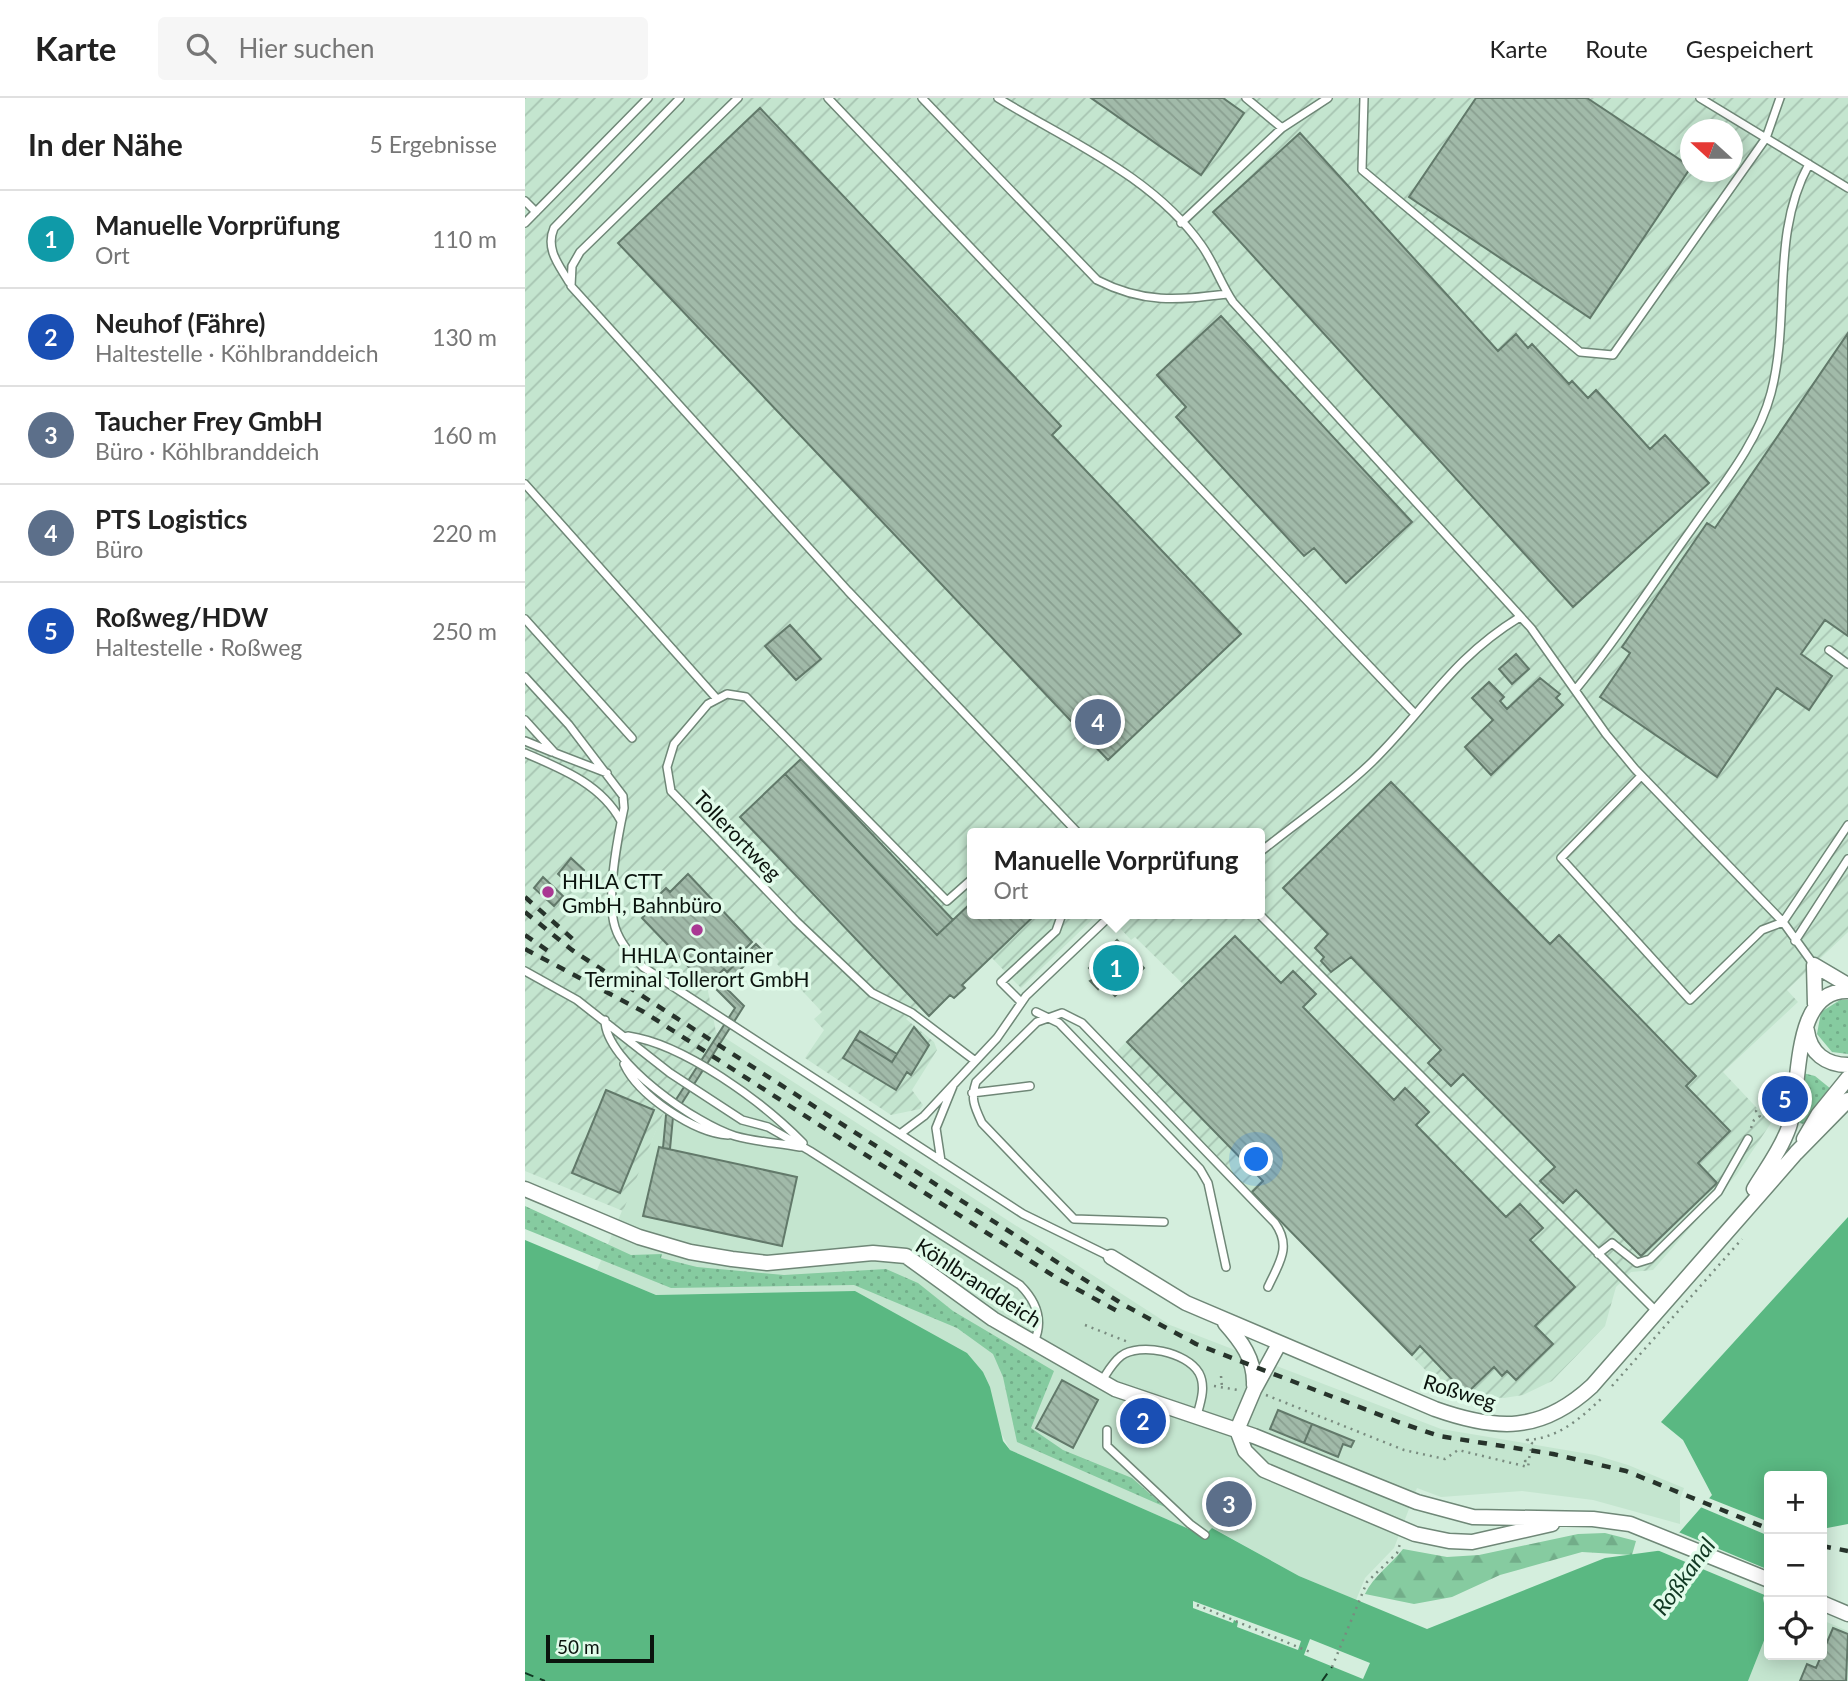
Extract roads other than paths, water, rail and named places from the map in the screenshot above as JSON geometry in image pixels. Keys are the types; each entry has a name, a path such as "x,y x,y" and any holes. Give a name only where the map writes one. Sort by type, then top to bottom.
{"street":[{"path":"1814,965 1844,979"},
{"name":"Roßweg","path":"1733,1223 1788,1131 1807,1023 1815,1004 1814,965"},
{"path":"1815,1004 1829,994 1848,991"},
{"path":"1807,1023 1808,1037 1816,1052 1831,1062 1848,1065"},
{"name":"Roßweg","path":"1796,1153 1818,1115 1848,1078"},
{"name":"Roßweg","path":"1111,1257 1154,1286 1221,1319 1460,1418 1509,1425 1539,1420 1574,1402 1658,1313 1796,1153 1848,1100"},
{"name":"Köhlbranddeich","path":"525,1189 639,1237 700,1254 767,1263 873,1253 906,1256 958,1296 1101,1382 1140,1398 1197,1415 1437,1509 1503,1519 1573,1518 1618,1521 1663,1536 1764,1578"},
{"path":"1221,1319 1247,1351 1253,1367 1252,1392"},
{"path":"1237,1430 1252,1392 1279,1344"},
{"name":"Köhlbranddeich","path":"1237,1430 1245,1451 1264,1471 1405,1531 1449,1541 1472,1542 1573,1518"},
{"path":"1827,1605 1848,1614"}],"lane":[{"path":"525,223 648,98"},
{"path":"680,98 554,228 550,242 552,251 571,286 848,592 1072,828"},
{"path":"571,286 572,265 580,252 738,98"},
{"path":"828,98 1414,713"},
{"path":"922,98 1097,280 1158,300 1227,293"},
{"path":"998,98 1128,175 1181,223 1202,246 1227,293 1520,617 1576,689 1606,734 1641,776 1783,922 1814,965"},
{"path":"1246,98 1282,128"},
{"path":"1181,223 1282,128 1328,98"},
{"path":"1364,98 1362,170 1580,352 1613,355 1766,138 1780,98"},
{"path":"1700,98 1848,188"},
{"path":"1576,689 1604,656 1725,480 1765,411 1778,355 1780,292 1789,216 1793,199 1809,164"},
{"path":"525,201 536,212"},
{"path":"525,484 717,699 727,694 746,697 947,901 967,883"},
{"path":"1265,848 1354,779 1462,660 1520,617"},
{"path":"525,619 632,738"},
{"path":"1829,650 1848,664"},
{"path":"525,677 607,773 623,796 613,910 614,925 629,953 670,986 899,1135 1047,1228 1111,1257"},
{"name":"Tollerortweg","path":"717,699 708,704 674,744 667,768 671,791 796,921 872,993 912,1013 974,1060"},
{"path":"525,720 555,753"},
{"path":"525,741 607,773"},
{"path":"525,753 597,790 613,805 621,821"},
{"path":"1641,776 1561,858 1690,1000 1762,930 1783,922 1848,825"},
{"path":"1795,941 1848,859"},
{"path":"1020,1001 1001,982 1055,932 1060,919"},
{"path":"899,1135 920,1121 1000,1035 1020,1001 1107,919"},
{"path":"1264,919 1658,1313"},
{"path":"525,971 554,985 605,1020 670,1073 742,1120 768,1127 810,1151 1020,1285 1037,1309 1038,1333 1034,1342"},
{"path":"1036,1012 1059,1023 1200,1169 1207,1183 1226,1267"},
{"path":"1164,1222 1074,1219 982,1123 973,1106 972,1093 976,1082 1048,1016 1062,1013 1082,1023 1275,1223 1284,1236 1286,1248 1268,1287"},
{"path":"605,1020 606,1034 635,1083 652,1098 712,1134 733,1135 810,1151"},
{"path":"626,1036 661,1043 687,1057 775,1114 810,1151"},
{"path":"941,1161 936,1128 954,1083"},
{"path":"972,1093 1030,1086"},
{"path":"1598,1254 1612,1243 1637,1263 1650,1259 1718,1192 1748,1139"},
{"path":"1101,1382 1122,1355 1144,1348 1185,1360 1199,1374 1203,1384 1197,1415"},
{"path":"1107,1430 1107,1446 1205,1535"}],"water":[{"name":"Roßkanal","path":"1848,1217 1848,1524 1827,1528 1827,1471 1764,1471 1764,1641 1748,1681 525,1681 525,1240 656,1295 855,1291 967,1353 983,1372 990,1387 1003,1441 1010,1450 1189,1529 1205,1535 1212,1528 1299,1576 1427,1629 1605,1558 1664,1550 1712,1495 1683,1440 1661,1422"}],"railway":[{"path":"525,897 575,941"},
{"path":"525,912 572,950 650,1001 1124,1305 1196,1344 1439,1436 1553,1454 1626,1471 1764,1527"},
{"path":"525,935 554,955"},
{"path":"525,949 644,1012 1060,1280 1121,1313"},
{"path":"1827,1547 1848,1551"}],"place":[{"name":"PTS Logistics","path":"1098,722"},
{"name":"HHLA CTT GmbH, Bahnbüro","path":"548,892"},
{"name":"HHLA Container Terminal Tollerort GmbH","path":"697,930"},
{"name":"Manuelle Vorprüfung","path":"1116,968"},
{"name":"Roßweg/HDW","path":"1785,1099"},
{"name":"Neuhof (Fähre)","path":"1143,1421"},
{"name":"Taucher Frey GmbH","path":"1229,1504"}]}
